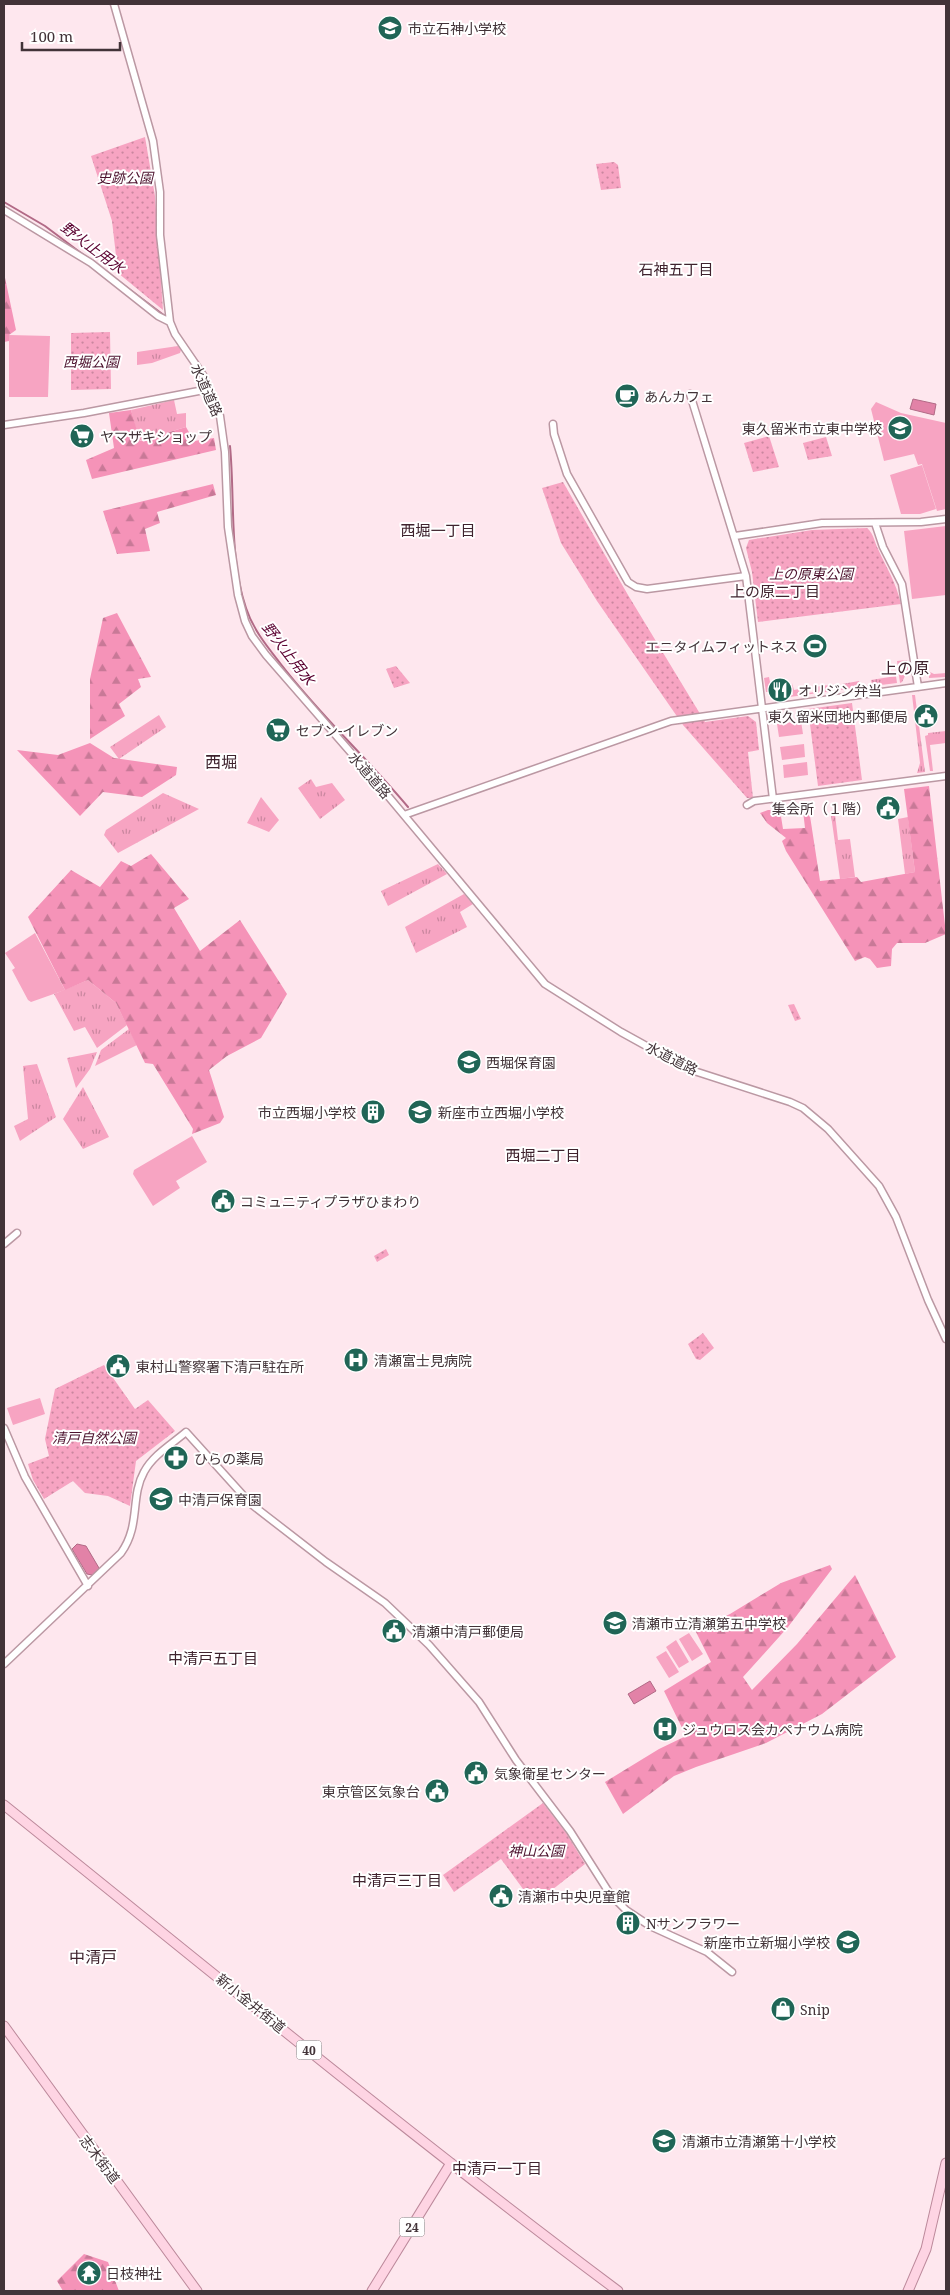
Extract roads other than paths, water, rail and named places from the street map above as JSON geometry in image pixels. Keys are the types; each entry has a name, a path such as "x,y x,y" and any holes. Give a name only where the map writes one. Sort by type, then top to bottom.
{"main road":[{"name":"新小金井街道","path":"4,1804 451,2163 618,2291"},
{"name":"志木街道","path":"4,2026 197,2291"},
{"name":"24","path":"372,2291 451,2163"},
{"path":"908,2291 926,2249 946,2163"}],"street":[{"name":"水道道路","path":"114,4 153,141 160,192 161,243 170,322 175,334 195,362 209,389 222,427 231,556 245,621 252,636 272,663 404,815 540,979 551,989 688,1069 790,1102 803,1108 828,1128 869,1173 887,1199 946,1339"},
{"path":"4,210 91,262 158,316 170,322"},
{"path":"4,425 84,413 209,389"},
{"path":"690,394 746,576 773,799"},
{"path":"553,424 554,434 567,474 628,582 636,588 647,589 746,576"},
{"path":"735,536 798,525 946,519"},
{"path":"875,523 902,584 918,687"},
{"path":"404,815 671,721 946,683"},
{"path":"746,805 754,801 946,776"},
{"path":"4,1244 17,1233"},
{"path":"4,1428 30,1485 88,1586"},
{"path":"4,1664 116,1560 130,1540 141,1479 145,1470 159,1454 186,1432 251,1504 326,1562 385,1603 429,1645 479,1702 516,1760 570,1831 610,1894 626,1910 650,1926 707,1952 732,1972"}],"waterway":[{"name":"野火止用水","path":"4,202 45,226 165,316"},
{"name":"野火止用水","path":"230,446 233,528 237,569 246,608 252,623 295,682 408,807"}],"place":[{"name":"市立石神小学校","path":"390,28"},
{"name":"あんカフェ","path":"627,396"},
{"name":"東久留米市立東中学校","path":"900,428"},
{"name":"ヤマザキショップ","path":"82,436"},
{"name":"エニタイムフィットネス","path":"815,646"},
{"name":"オリジン弁当","path":"780,690"},
{"name":"東久留米団地内郵便局","path":"926,716"},
{"name":"セブン-イレブン","path":"278,730"},
{"name":"集会所（１階）","path":"888,808"},
{"name":"西堀保育園","path":"469,1062"},
{"name":"市立西堀小学校","path":"373,1112"},
{"name":"新座市立西堀小学校","path":"420,1112"},
{"name":"コミュニティプラザひまわり","path":"223,1201"},
{"name":"清瀬富士見病院","path":"356,1360"},
{"name":"東村山警察署下清戸駐在所","path":"118,1366"},
{"name":"ひらの薬局","path":"176,1458"},
{"name":"中清戸保育園","path":"161,1499"},
{"name":"清瀬市立清瀬第五中学校","path":"615,1623"},
{"name":"清瀬中清戸郵便局","path":"394,1631"},
{"name":"ジュウロス会カペナウム病院","path":"665,1729"},
{"name":"気象衛星センター","path":"476,1773"},
{"name":"東京管区気象台","path":"437,1791"},
{"name":"清瀬市中央児童館","path":"501,1896"},
{"name":"Nサンフラワー","path":"628,1923"},
{"name":"新座市立新堀小学校","path":"848,1942"},
{"name":"Snip","path":"783,2009"},
{"name":"清瀬市立清瀬第十小学校","path":"664,2141"},
{"name":"日枝神社","path":"89,2273"}],"district":[{"name":"石神五丁目","path":"676,269"},
{"name":"西堀一丁目","path":"438,530"},
{"name":"上の原二丁目","path":"775,591"},
{"name":"上の原","path":"905,668"},
{"name":"西堀","path":"221,762"},
{"name":"西堀二丁目","path":"543,1155"},
{"name":"中清戸五丁目","path":"213,1658"},
{"name":"中清戸三丁目","path":"397,1880"},
{"name":"中清戸","path":"93,1957"},
{"name":"中清戸一丁目","path":"497,2168"}],"park label":[{"name":"史跡公園","path":"125,177"},
{"name":"西堀公園","path":"91,361"},
{"name":"上の原東公園","path":"811,573"},
{"name":"清戸自然公園","path":"94,1437"},
{"name":"神山公園","path":"536,1850"}]}
